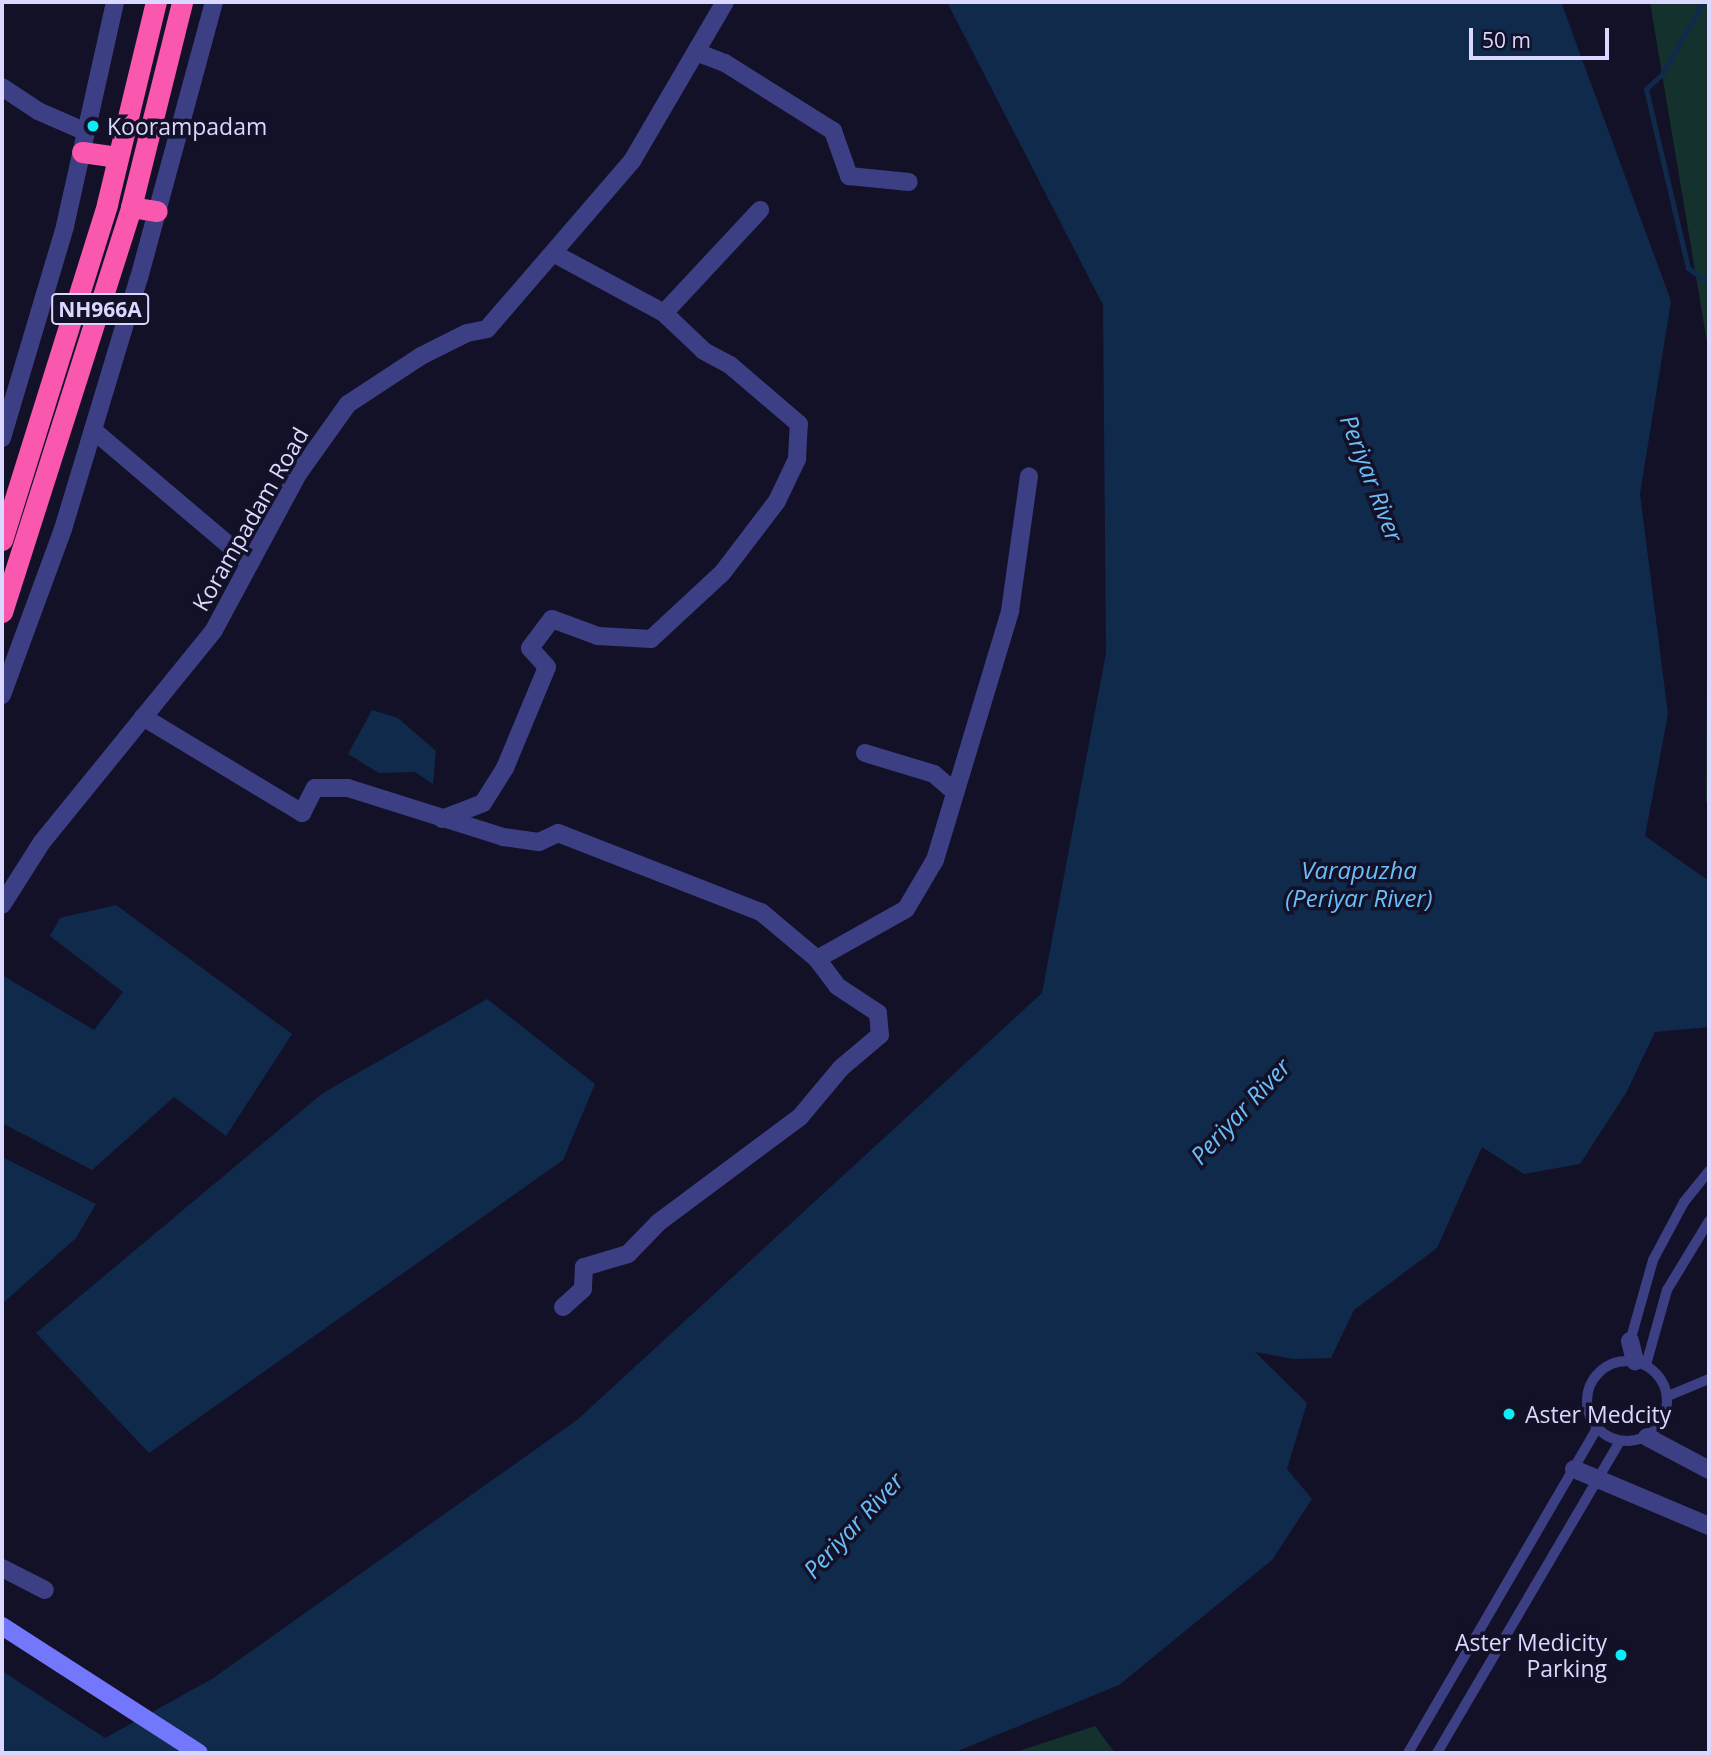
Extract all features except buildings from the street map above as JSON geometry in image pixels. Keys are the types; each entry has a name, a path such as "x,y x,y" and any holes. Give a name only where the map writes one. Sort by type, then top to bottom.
{"highway":[{"name":"NH966A","path":"2,540 118,157 156,2"},
{"name":"NH966A","path":"2,612 131,206 182,2"},
{"path":"84,142 118,157"},
{"path":"131,206 157,211"}],"main road":[{"path":"2,1626 199,1753"}],"street":[{"path":"2,438 39,320 84,142 115,2"},
{"path":"2,695 63,529 157,211 214,2"},
{"name":"Korampadam Road","path":"2,905 42,842 214,630 298,474 348,404 421,356 487,329 632,161 725,2"},
{"path":"696,52 725,63 833,131 849,176 909,182"},
{"path":"2,87 84,142"},
{"path":"664,313 760,211"},
{"path":"442,819 483,803 505,768 547,667 530,648 552,619 598,636 652,639 723,572 777,501 797,459 799,424 730,365 704,351 664,313 554,253"},
{"path":"93,430 250,564"},
{"path":"817,959 906,909 935,860 1010,611 1029,476"},
{"path":"143,718 302,813 315,788 348,788 442,819 539,842 558,833 761,912 817,959 837,986 878,1013 880,1035 841,1068 800,1117 658,1223 628,1254 584,1267 583,1289 562,1307"},
{"path":"865,752 934,774 956,792"},
{"path":"1630,1341 1635,1362"},
{"path":"1647,1437 1709,1470"},
{"path":"1574,1469 1709,1525"},
{"path":"2,1568 45,1590"}],"lane":[{"path":"1630,1341 1653,1260 1684,1202 1709,1171"},
{"path":"1635,1362 1667,1290 1709,1221"},
{"path":"1635,1362 1657,1373 1668,1396 1667,1412 1647,1437 1620,1441 1597,1428 1589,1415 1590,1386 1598,1374 1635,1362"},
{"path":"1668,1396 1709,1378"},
{"path":"1408,1753 1597,1428"},
{"path":"1437,1753 1620,1441"}],"green space":[{"path":"1650,2 1709,2 1709,354 1662,74"},
{"path":"1709,363 1709,803 1706,802"},
{"path":"1095,1726 1115,1753 1013,1753"}],"water":[{"name":"Varapuzha (Periyar River)","path":"947,2 1561,2 1671,301 1640,494 1668,714 1645,836 1709,881 1709,1027 1655,1032 1626,1093 1580,1164 1524,1174 1482,1147 1437,1248 1354,1310 1331,1358 1294,1359 1255,1352 1307,1403 1287,1469 1312,1499 1272,1560 1119,1685 953,1753 2,1753 2,1671 105,1738 212,1679 577,1420 1042,993 1106,653 1103,305"},
{"path":"372,710 398,718 436,751 433,784 415,772 379,773 348,754"},
{"path":"116,905 292,1034 226,1136 174,1097 92,1170 2,1123 2,975 94,1030 123,992 50,936 60,918"},
{"path":"487,999 595,1084 563,1160 149,1453 36,1333 323,1093"},
{"path":"2,1157 96,1204 76,1238 2,1304"}],"waterway":[{"path":"1703,2 1662,74 1646,89 1688,268 1709,283"}],"place":[{"name":"Koorampadam","path":"93,126"},
{"name":"Aster Medcity","path":"1509,1414"},
{"name":"Aster Medicity Parking","path":"1621,1655"}],"water label":[{"name":"Periyar River","path":"1372,478"},
{"name":"Periyar River","path":"1240,1111"},
{"name":"Periyar River","path":"853,1525"}]}
